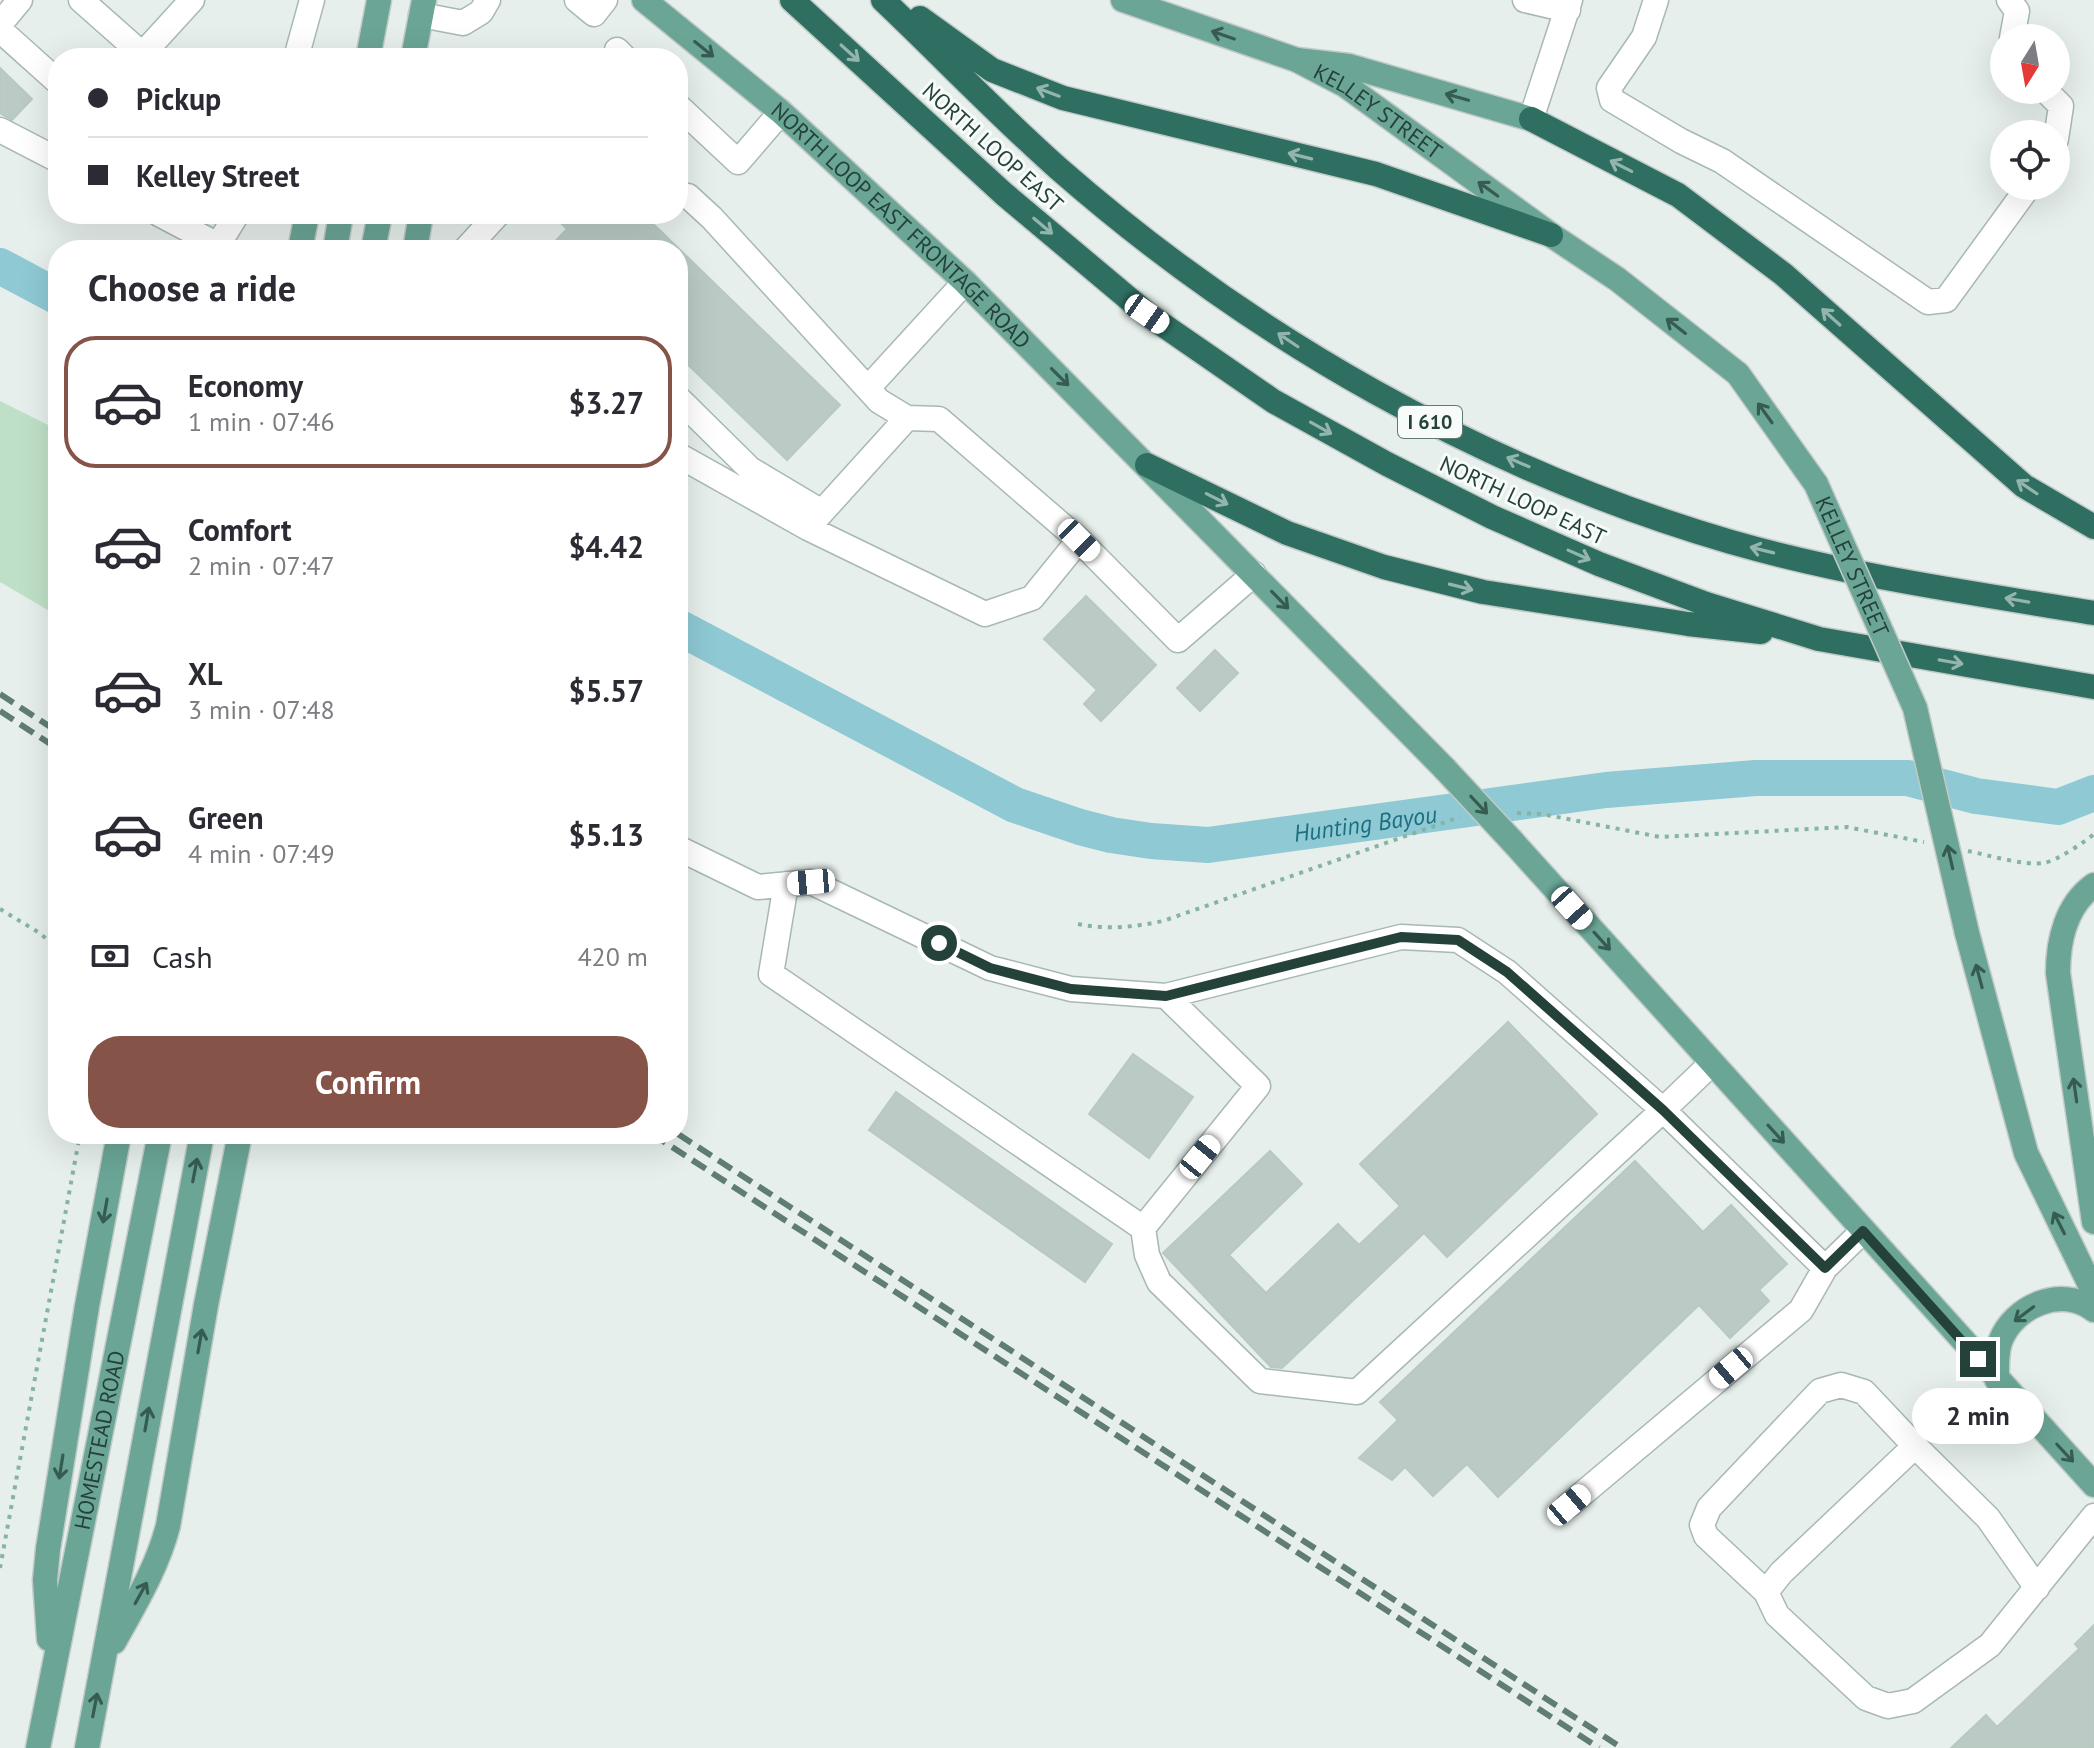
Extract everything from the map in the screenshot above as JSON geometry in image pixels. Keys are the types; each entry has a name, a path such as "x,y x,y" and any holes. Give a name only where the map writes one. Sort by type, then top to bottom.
{"highway":[{"name":"NORTH LOOP EAST","path":"792,0 1004,194 1147,314 1273,401 1387,464 1492,517 1706,604 1819,639 2094,687"},
{"name":"NORTH LOOP EAST","path":"883,0 1059,169 1177,264 1297,346 1424,419 1615,502 1730,541 1853,573 2094,613"},
{"path":"895,0 992,70 1063,98 1376,174 1551,235"},
{"path":"1531,119 1678,195 1783,274 2024,486 2094,527"},
{"path":"1147,465 1287,533 1384,567 1483,592 1688,624 1819,639"}],"main road":[{"path":"368,48 379,0"},
{"name":"NORTH LOOP EAST FRONTAGE ROAD","path":"644,0 781,112 965,282 1147,465"},
{"path":"1123,0 1297,60 1349,66 1531,119"},
{"path":"415,48 423,8"},
{"name":"KELLEY STREET","path":"1297,60 1345,85 1551,235 1617,279 1738,374 1816,484 1915,708 1967,933 2026,1153 2094,1293"},
{"path":"1147,465 1512,841 2094,1485"},
{"path":"2094,885 2076,904 2065,926 2058,961 2094,1222"},
{"path":"51,1674 45,1580 48,1549 87,1306 117,1144"},
{"name":"HOMESTEAD ROAD","path":"38,1748 158,1144"},
{"name":"HOMESTEAD ROAD","path":"87,1748 200,1144"},
{"path":"103,1661 150,1577 165,1539 238,1144"},
{"path":"1997,1380 2000,1342 2007,1328 2029,1308 2058,1299 2087,1305 2094,1310"}],"street":[{"path":"0,24 20,0"},
{"path":"81,0 132,48"},
{"path":"148,48 192,0"},
{"path":"299,48 312,0"},
{"path":"423,8 463,23 481,12 488,0"},
{"path":"577,0 594,14 605,0"},
{"path":"1525,0 1569,5 1531,119"},
{"path":"1656,0 1644,37 1609,88 1612,100 1722,161 1928,302 1946,300 2019,200"},
{"path":"2009,0 2017,11 2015,24"},
{"path":"0,30 48,73"},
{"path":"688,115 738,162 781,112"},
{"path":"0,130 48,155"},
{"path":"688,196 712,218 879,401 907,418 939,419 1079,540 1178,640 1254,574"},
{"path":"178,224 208,240"},
{"path":"474,240 489,224"},
{"path":"868,388 965,282"},
{"path":"688,408 750,469 815,520"},
{"path":"815,520 907,418"},
{"path":"688,460 815,520 985,614 1032,598 1079,540"},
{"path":"688,853 758,887 811,882 990,968 1071,989 1166,996 1401,937 1458,940 1507,972 1663,1110 1825,1268"},
{"path":"786,884 771,974 1143,1228 1147,1255 1159,1282 1260,1381 1357,1392 1712,1063"},
{"path":"1143,1228 1258,1086 1166,996"},
{"path":"1569,1505 1801,1310 1825,1268 1863,1231"},
{"path":"2037,1588 1988,1518 1864,1392 1841,1385 1820,1391 1709,1508 1702,1525 1706,1536 1766,1592 1777,1615 1866,1698 1888,1706 1913,1701 1990,1645 2037,1588 2094,1516"},
{"path":"1766,1592 1781,1573 1915,1446"}],"path":[{"path":"1512,812 1542,814 1660,837 1847,827 1938,845"},
{"path":"1078,924 1102,929 1163,921 1227,901 1451,818 1466,816"},
{"path":"1968,851 2044,863 2094,834"},
{"path":"0,909 48,940"},
{"path":"0,1568 78,1144"}],"green space":[{"path":"0,401 48,425 48,610 0,582"}],"building":[{"path":"0,68 32,99 12,120 0,113"},
{"path":"562,224 653,224 670,240 557,240 567,229"},
{"path":"688,258 840,405 787,460 688,365"},
{"path":"1086,596 1156,665 1101,721 1084,704 1097,690 1044,639"},
{"path":"1215,650 1238,673 1200,711 1177,688"},
{"path":"1508,1022 1597,1114 1447,1257 1424,1233 1282,1368 1271,1367 1163,1253 1270,1151 1302,1184 1229,1255 1266,1293 1338,1224 1359,1245 1400,1206 1360,1164"},
{"path":"1133,1054 1193,1097 1149,1158 1089,1114"},
{"path":"896,1092 1112,1244 1085,1282 869,1130"},
{"path":"1635,1161 1703,1232 1731,1205 1787,1264 1759,1290 1769,1301 1730,1338 1699,1305 1498,1497 1467,1464 1433,1496 1405,1467 1392,1480 1359,1458 1398,1420 1380,1402"},
{"path":"2094,1625 2094,1748 1951,1748 1986,1715 1997,1727 2079,1649 2075,1644"}],"waterway":[{"name":"Hunting Bayou","path":"0,266 48,292"},
{"name":"Hunting Bayou","path":"688,632 1015,805 1080,827 1151,841 1208,845 1606,790 1756,778 1908,778 1976,796 2058,807 2094,793"}],"railway":[{"path":"0,694 48,725"},
{"path":"0,711 48,742"},
{"path":"688,1141 1622,1748"},
{"path":"667,1144 1599,1748"}],"route":[{"path":"939,943 990,968 1071,989 1166,996 1401,937 1458,940 1507,972 1663,1110 1825,1268 1863,1231 1978,1359"}]}
